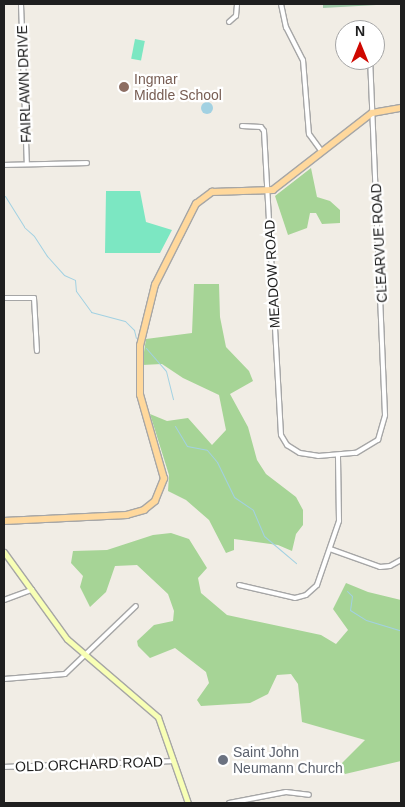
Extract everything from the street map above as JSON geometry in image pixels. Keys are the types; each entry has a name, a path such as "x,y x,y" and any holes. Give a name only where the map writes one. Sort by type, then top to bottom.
{"main road":[{"path":"4,521 127,515 144,510 155,501 162,488 163,474 141,400 138,366 142,333 155,285 200,198 212,192 268,192 284,184 372,113 401,108"}],"street":[{"name":"FAIRLAWN DRIVE","path":"21,4 27,164"},
{"path":"229,22 236,16 237,4"},
{"path":"281,4 286,27 303,60 309,134 322,152"},
{"name":"CLEARVUE ROAD","path":"338,456 356,453 371,446 378,440 384,426 385,373 370,70"},
{"name":"MEADOW ROAD","path":"242,126 261,127 264,131 279,424 284,441 300,453 338,456"},
{"path":"4,165 87,163"},
{"path":"4,298 34,298 37,351"},
{"path":"239,585 288,597 300,597 317,585 340,515 338,456"},
{"path":"330,549 380,567 390,566 401,560"},
{"path":"4,552 67,639 152,710 163,725 188,803"},
{"path":"4,600 32,590"},
{"path":"4,679 59,676 75,668 136,606"},
{"name":"OLD ORCHARD ROAD","path":"4,767 174,761"},
{"path":"229,803 286,792 309,795"}],"green space":[{"path":"323,4 394,4 323,8"},
{"path":"135,39 145,41 141,61 131,59"},
{"path":"311,168 317,197 330,201 340,210 340,223 322,224 316,213 310,213 307,228 288,235 275,196"},
{"path":"106,191 140,191 146,222 172,230 160,253 105,253"},
{"path":"194,284 219,284 220,317 226,347 249,371 253,381 230,394 248,427 257,460 266,474 296,497 303,510 303,525 296,534 292,551 278,545 234,539 234,550 226,553 209,520 186,500 168,491 169,475 150,414 167,421 188,418 212,445 226,430 219,395 183,378 162,364 142,365 146,339 192,333"},
{"path":"171,533 189,539 207,568 198,578 201,593 227,615 321,635 336,644 348,630 333,609 346,583 368,592 401,600 401,761 345,774 339,766 365,740 302,722 298,684 291,674 277,675 268,694 250,703 201,706 197,700 209,683 206,672 175,648 150,658 138,646 137,641 154,625 173,621 174,611 168,594 137,565 115,566 106,592 90,607 80,587 83,576 71,563 73,551 107,550 153,535"}],"water":[{"path":"205,102 209,102 213,108 209,114 205,114 201,110 201,106"}],"waterway":[{"path":"5,196 24,227 34,236 47,256 64,275 75,280 76,291 91,312 125,321 134,330 136,338"},
{"path":"146,348 166,371 173,399"},
{"path":"175,426 187,446 207,450 217,462 234,497 253,510 264,536 296,563"},
{"path":"347,591 352,596 350,610 366,620 401,631"}],"place":[{"name":"Ingmar Middle School","path":"124,87"},
{"name":"Saint John Neumann Church","path":"223,760"}]}
